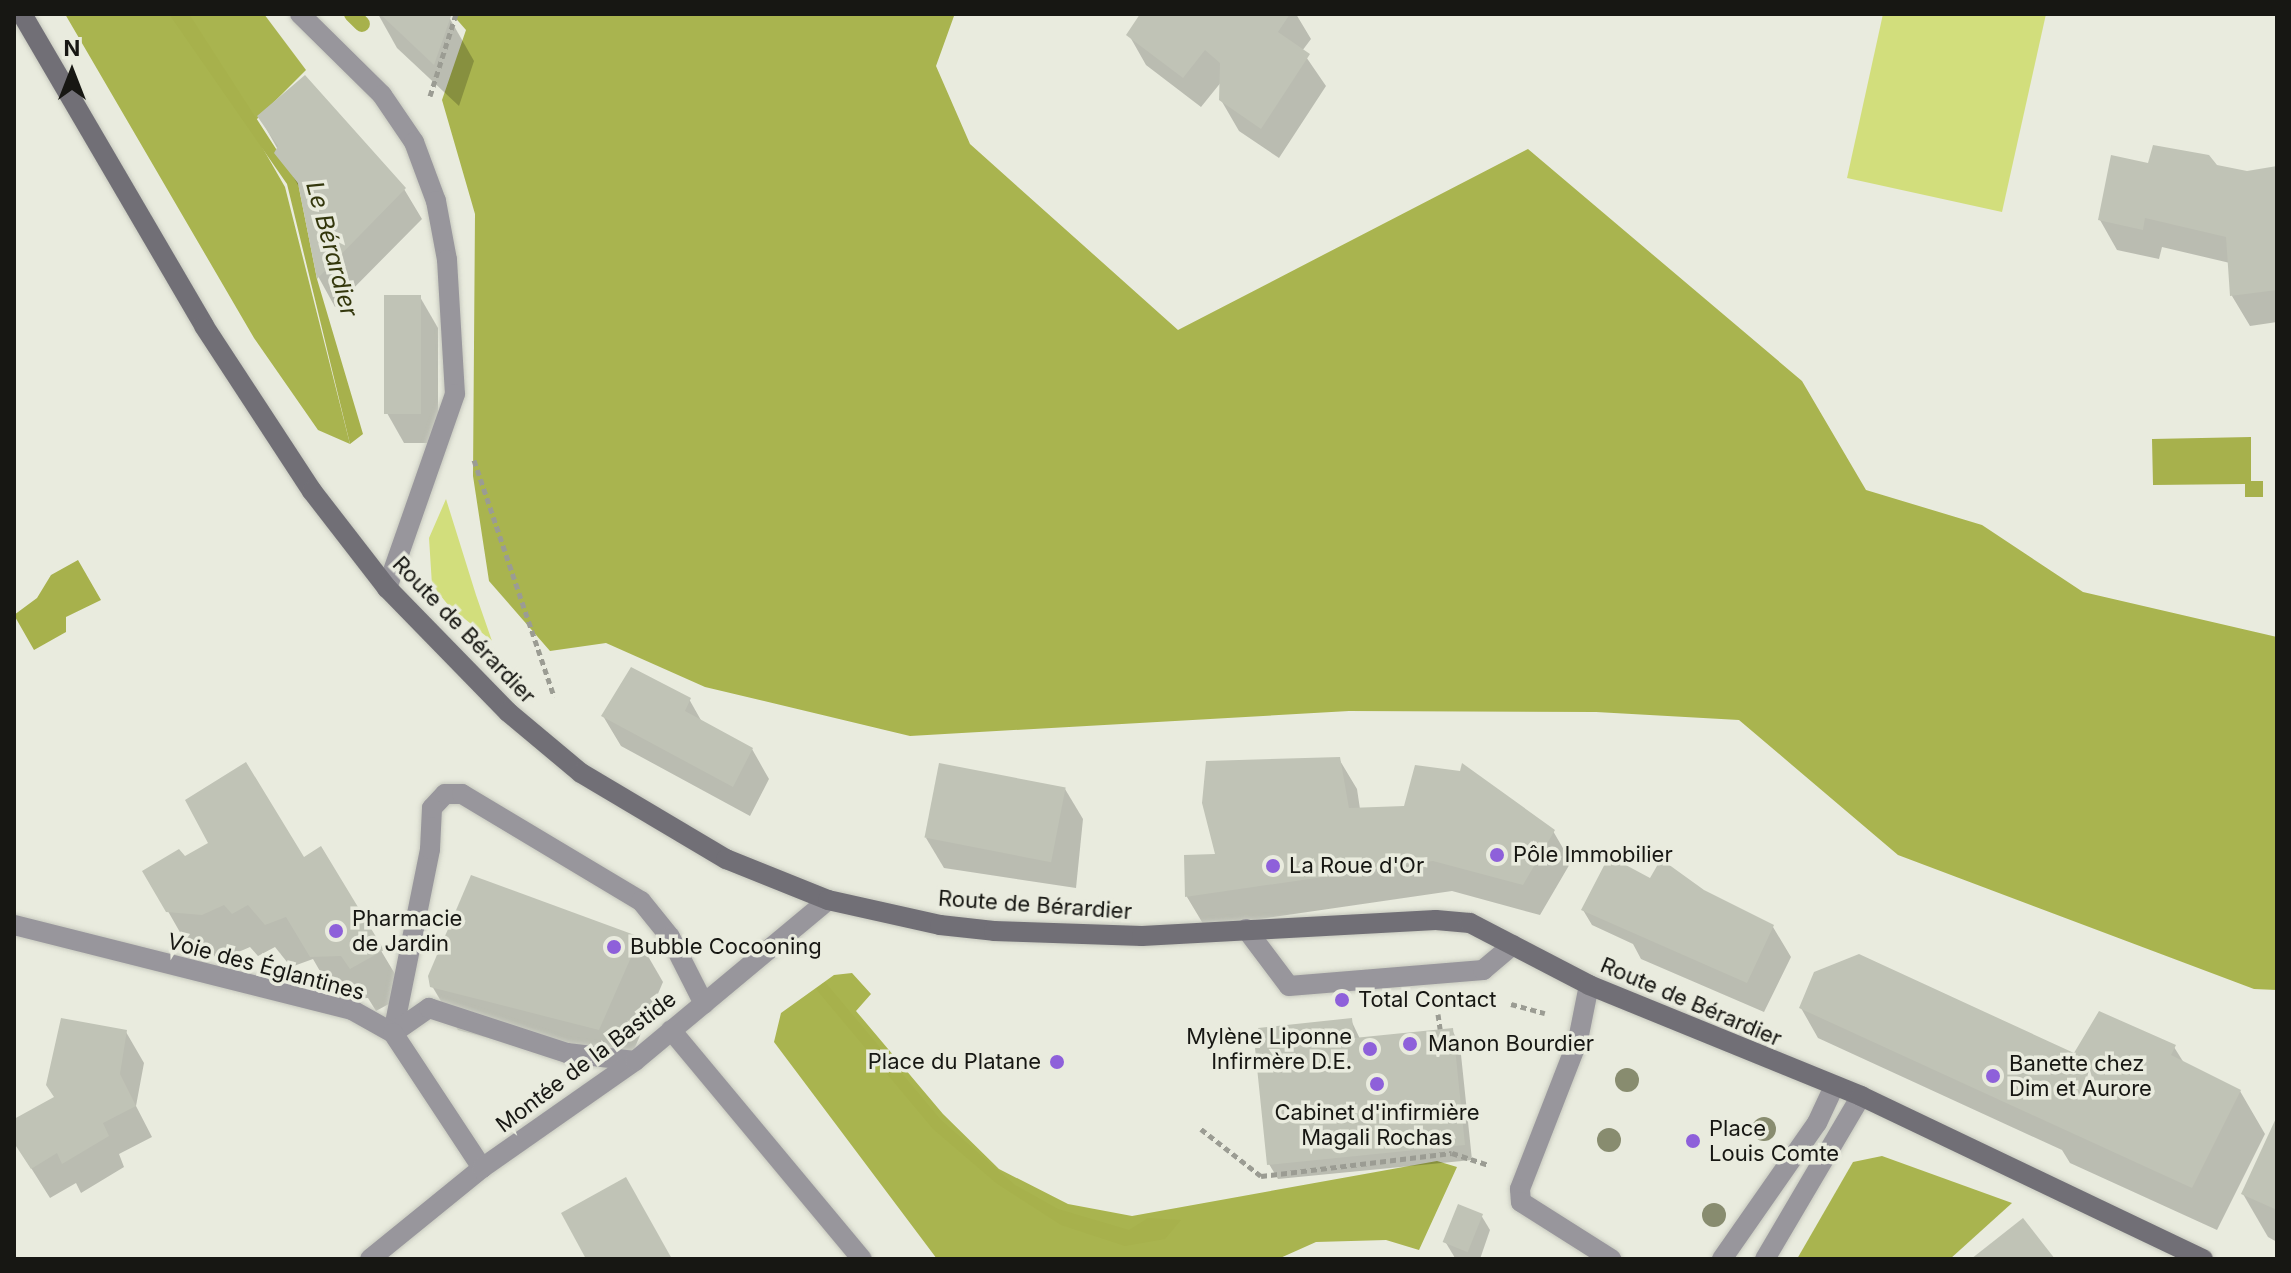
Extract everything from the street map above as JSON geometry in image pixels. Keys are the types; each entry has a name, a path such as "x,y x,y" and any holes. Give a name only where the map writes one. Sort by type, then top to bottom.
{"main road":[{"name":"Route de Bérardier","path":"22,14 204,326 312,491 387,588 508,712 581,773 726,859 828,900 940,925 994,931 1142,936 1436,920 1470,923 1589,985 1833,1089 1861,1096 2203,1259"}],"street":[{"path":"300,14 382,95 414,142 436,201 447,260 455,394 387,588"},
{"path":"393,1033 430,849 432,808 445,794 462,794 641,901 670,937 704,1004"},
{"name":"Montée de la Bastide","path":"370,1259 482,1168 635,1061 828,900"},
{"name":"Voie des Églantines","path":"14,925 352,1010 393,1033 482,1168"},
{"path":"1246,929 1289,986 1483,970 1513,945"},
{"path":"1589,985 1578,1040 1523,1176 1521,1202 1611,1259"},
{"path":"393,1033 429,1008 567,1053 635,1061"},
{"path":"671,1030 862,1259"},
{"path":"1722,1259 1817,1123 1833,1089"},
{"path":"1765,1259 1861,1096"}],"path":[{"path":"414,142 456,14"},
{"path":"455,394 505,560 556,703"},
{"path":"1201,1129 1261,1176 1452,1149 1523,1176"}],"shaded area":[{"path":"65,14 264,14 306,70 250,126 285,187 350,444 318,430 254,338"},
{"path":"169,14 189,14 298,183 317,279 363,434 350,444 287,184"},
{"path":"452,14 963,14 954,16 936,66 970,144 1178,330 1528,149 1802,381 1866,490 1982,525 2083,592 2277,637 2277,990 2254,989 1898,855 1739,720 1596,712 1349,711 910,736 705,687 606,643 550,651 489,581 473,476 475,214 442,100 466,30"},
{"path":"1883,14 2046,14 2002,212 1847,178"},
{"path":"2251,437 2251,481 2263,481 2263,497 2245,497 2245,484 2153,485 2152,439"},
{"path":"446,499 492,641 449,606 432,585 429,538"},
{"path":"78,560 101,600 66,617 66,632 34,650 14,615 37,598 51,575"},
{"path":"852,973 871,994 856,1011 943,1114 999,1169 1068,1204 1132,1216 1437,1161 1457,1167 1419,1250 1386,1240 1316,1242 1278,1259 937,1259 774,1042 781,1013 834,975"},
{"path":"825,982 941,1120 1015,1185 1058,1209 1129,1230 1148,1218 1181,1220 1165,1239 1125,1246 1061,1225 996,1183 933,1129 816,989"},
{"path":"1882,1156 2012,1203 1950,1259 1797,1259 1853,1162"}],"building":[{"path":"380,14 451,16 434,65"},
{"path":"1140,14 1290,14 1278,32 1310,54 1261,129 1219,100 1220,63 1205,50 1183,78 1126,35"},
{"path":"305,75 406,188 317,279 298,183 274,153 278,146 257,116"},
{"path":"2153,145 2209,155 2217,165 2247,171 2277,166 2277,290 2230,296 2226,237 2145,218 2143,230 2098,220 2111,155 2148,163"},
{"path":"384,295 421,295 421,414 384,414"},
{"path":"631,667 691,698 685,711 753,748 733,787 601,716"},
{"path":"1340,757 1349,808 1404,806 1415,765 1460,771 1462,763 1555,830 1523,885 1433,861 1185,897 1184,855 1215,854 1202,803 1206,761"},
{"path":"246,762 304,857 321,846 384,950 350,969 341,956 310,957 286,917 265,925 248,905 232,914 224,905 202,915 166,912 142,871 179,849 185,856 208,843 185,800"},
{"path":"939,763 1066,788 1051,862 924,838"},
{"path":"1609,856 1650,878 1661,859 1704,890 1774,925 1747,983 1581,910"},
{"path":"471,875 640,937 599,1030 430,987 428,976"},
{"path":"1859,954 2074,1053 2099,1011 2176,1045 2171,1055 2241,1090 2192,1188 1799,1008 1814,972"},
{"path":"61,1018 127,1030 120,1074 136,1106 103,1123 109,1136 62,1164 57,1153 31,1169 14,1143 14,1119 54,1097 46,1085"},
{"path":"1352,1018 1354,1038 1453,1028 1465,1145 1267,1165 1255,1048 1260,1048 1258,1028"},
{"path":"2277,1116 2277,1210 2241,1194"},
{"path":"626,1177 672,1259 586,1259 561,1213"},
{"path":"1458,1204 1483,1214 1468,1252 1443,1242"},
{"path":"2023,1218 2055,1259 1971,1259"}],"waterway":[{"path":"352,14 362,24"}],"place":[{"name":"Pôle Immobilier","path":"1497,855"},
{"name":"La Roue d'Or","path":"1273,866"},
{"name":"Pharmacie de Jardin","path":"336,931"},
{"name":"Bubble Cocooning","path":"614,947"},
{"name":"Total Contact","path":"1342,1000"},
{"name":"Manon Bourdier","path":"1410,1044"},
{"name":"Mylène Liponne Infirmère D.E.","path":"1370,1049"},
{"name":"Place du Platane","path":"1057,1062"},
{"name":"Banette chez Dim et Aurore","path":"1993,1076"},
{"name":"Cabinet d'infirmière Magali Rochas","path":"1377,1084"},
{"name":"Place Louis Comte","path":"1693,1141"}],"water label":[{"name":"Le Bérardier","path":"332,249"}]}
